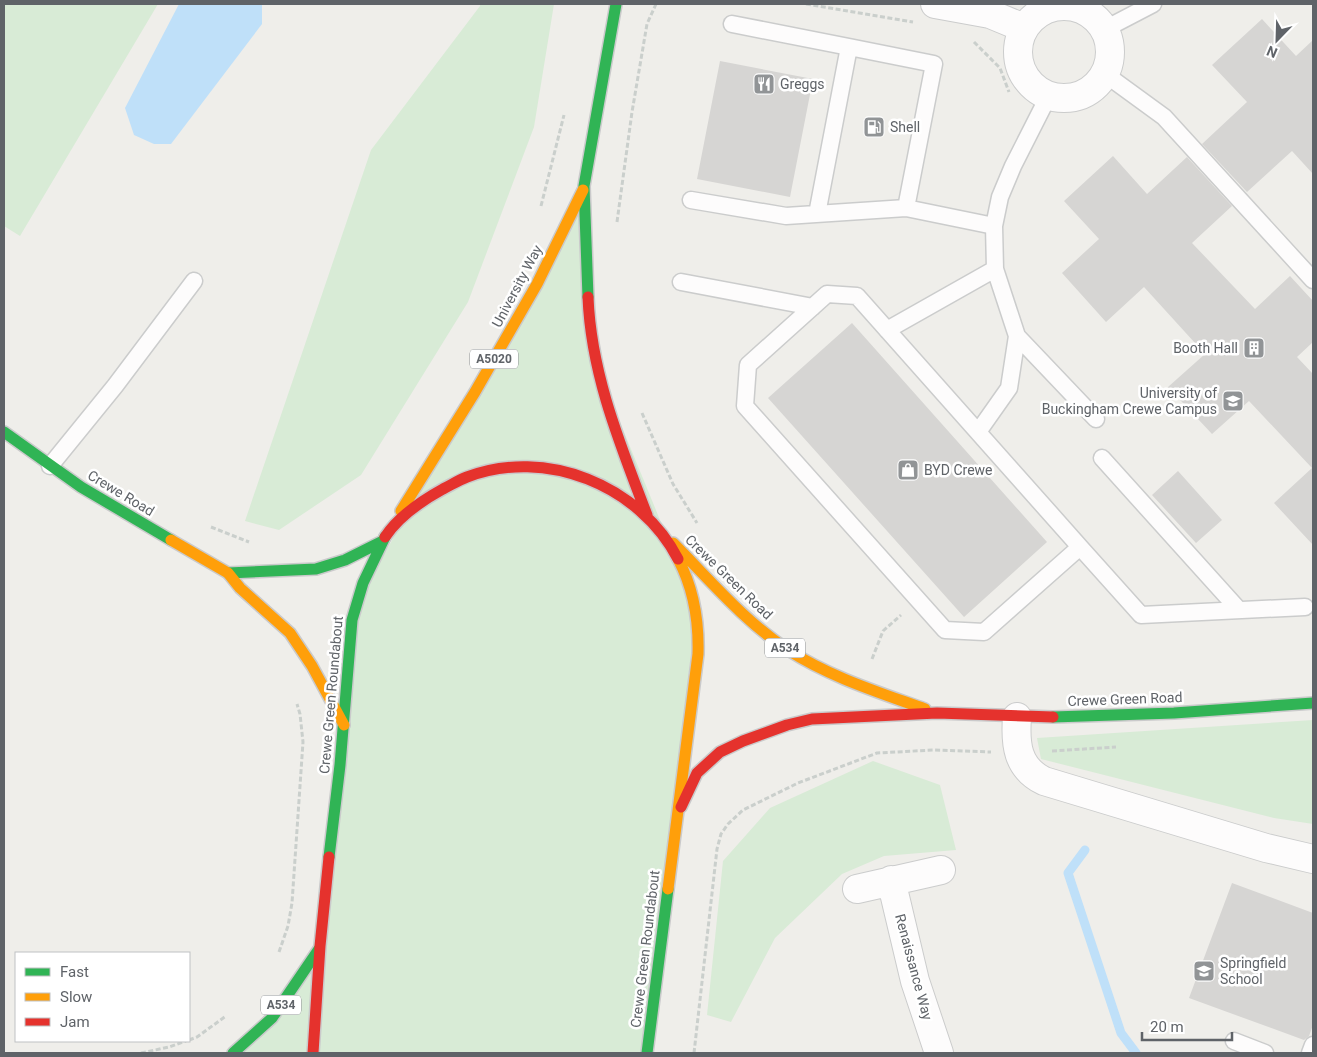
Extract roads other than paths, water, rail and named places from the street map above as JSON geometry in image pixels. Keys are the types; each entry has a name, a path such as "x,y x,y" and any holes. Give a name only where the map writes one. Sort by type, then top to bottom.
{"main road":[{"name":"University Way","path":"616,4 584,186 590,313 597,366 613,426 647,515"},
{"name":"University Way","path":"392,526 475,392 537,284 584,186"},
{"name":"Crewe Road","path":"4,432 98,498 228,573 240,588 290,633 312,666 344,724"},
{"name":"Crewe Green Roundabout","path":"313,1053 320,948 344,724 353,610 366,576 392,526 414,507 444,487 479,473 513,466 541,467 573,472 600,482 628,499 647,515 664,535 678,557 688,578 696,608 699,634 698,654 647,1053"},
{"name":"Crewe Green Road","path":"664,535 728,600 766,634 788,649 840,678 937,713"},
{"path":"228,573 316,569 345,560 383,541"},
{"name":"Crewe Green Road","path":"676,817 697,773 720,752 743,740 812,719 937,713 1081,717 1313,703"},
{"name":"A534","path":"233,1053 272,1018 320,948"}],"street":[{"path":"1062,5 1083,9 1094,16 1104,29 1110,44 1111,54 1105,74 1098,84 1088,92 1077,96 1057,98 1049,96 1032,85 1023,74 1019,63 1018,51 1020,36 1024,28 1037,14 1051,8 1062,5"},
{"path":"927,14 990,14 1024,28"},
{"path":"1016,716 1018,752 1032,776 1044,782 1266,848 1313,859"},
{"path":"858,889 942,870"},
{"name":"Renaissance Way","path":"891,880 915,980 939,1053"}],"lane":[{"path":"1104,29 1153,4"},
{"path":"732,24 934,64 906,208"},
{"path":"816,214 849,47"},
{"path":"1105,74 1164,117 1313,280"},
{"path":"1049,96 1013,166 1000,197 994,226 995,269 1017,336 1096,419"},
{"path":"691,200 786,216 906,208 994,226"},
{"path":"887,330 995,269"},
{"path":"50,466 115,386 194,281"},
{"path":"681,282 813,307"},
{"path":"1080,547 984,632 945,630 746,406 748,364 827,294 857,296 1141,615 1305,606"},
{"path":"978,432 1008,388 1017,336"},
{"path":"1102,458 1238,610"},
{"path":"1234,1041 1265,1053"},
{"path":"1310,1053 1313,1045"}],"water":[{"path":"179,4 262,4 262,24 171,144 154,144 134,135 125,108"}],"waterway":[{"path":"1085,850 1068,873 1121,1033 1136,1053"}],"place":[{"name":"Greggs","path":"764,84"},
{"name":"Shell","path":"874,127"},
{"name":"Booth Hall","path":"1254,348"},
{"name":"University of Buckingham Crewe Campus","path":"1233,401"},
{"name":"BYD Crewe","path":"908,470"},
{"name":"Springfield School","path":"1204,971"}]}
